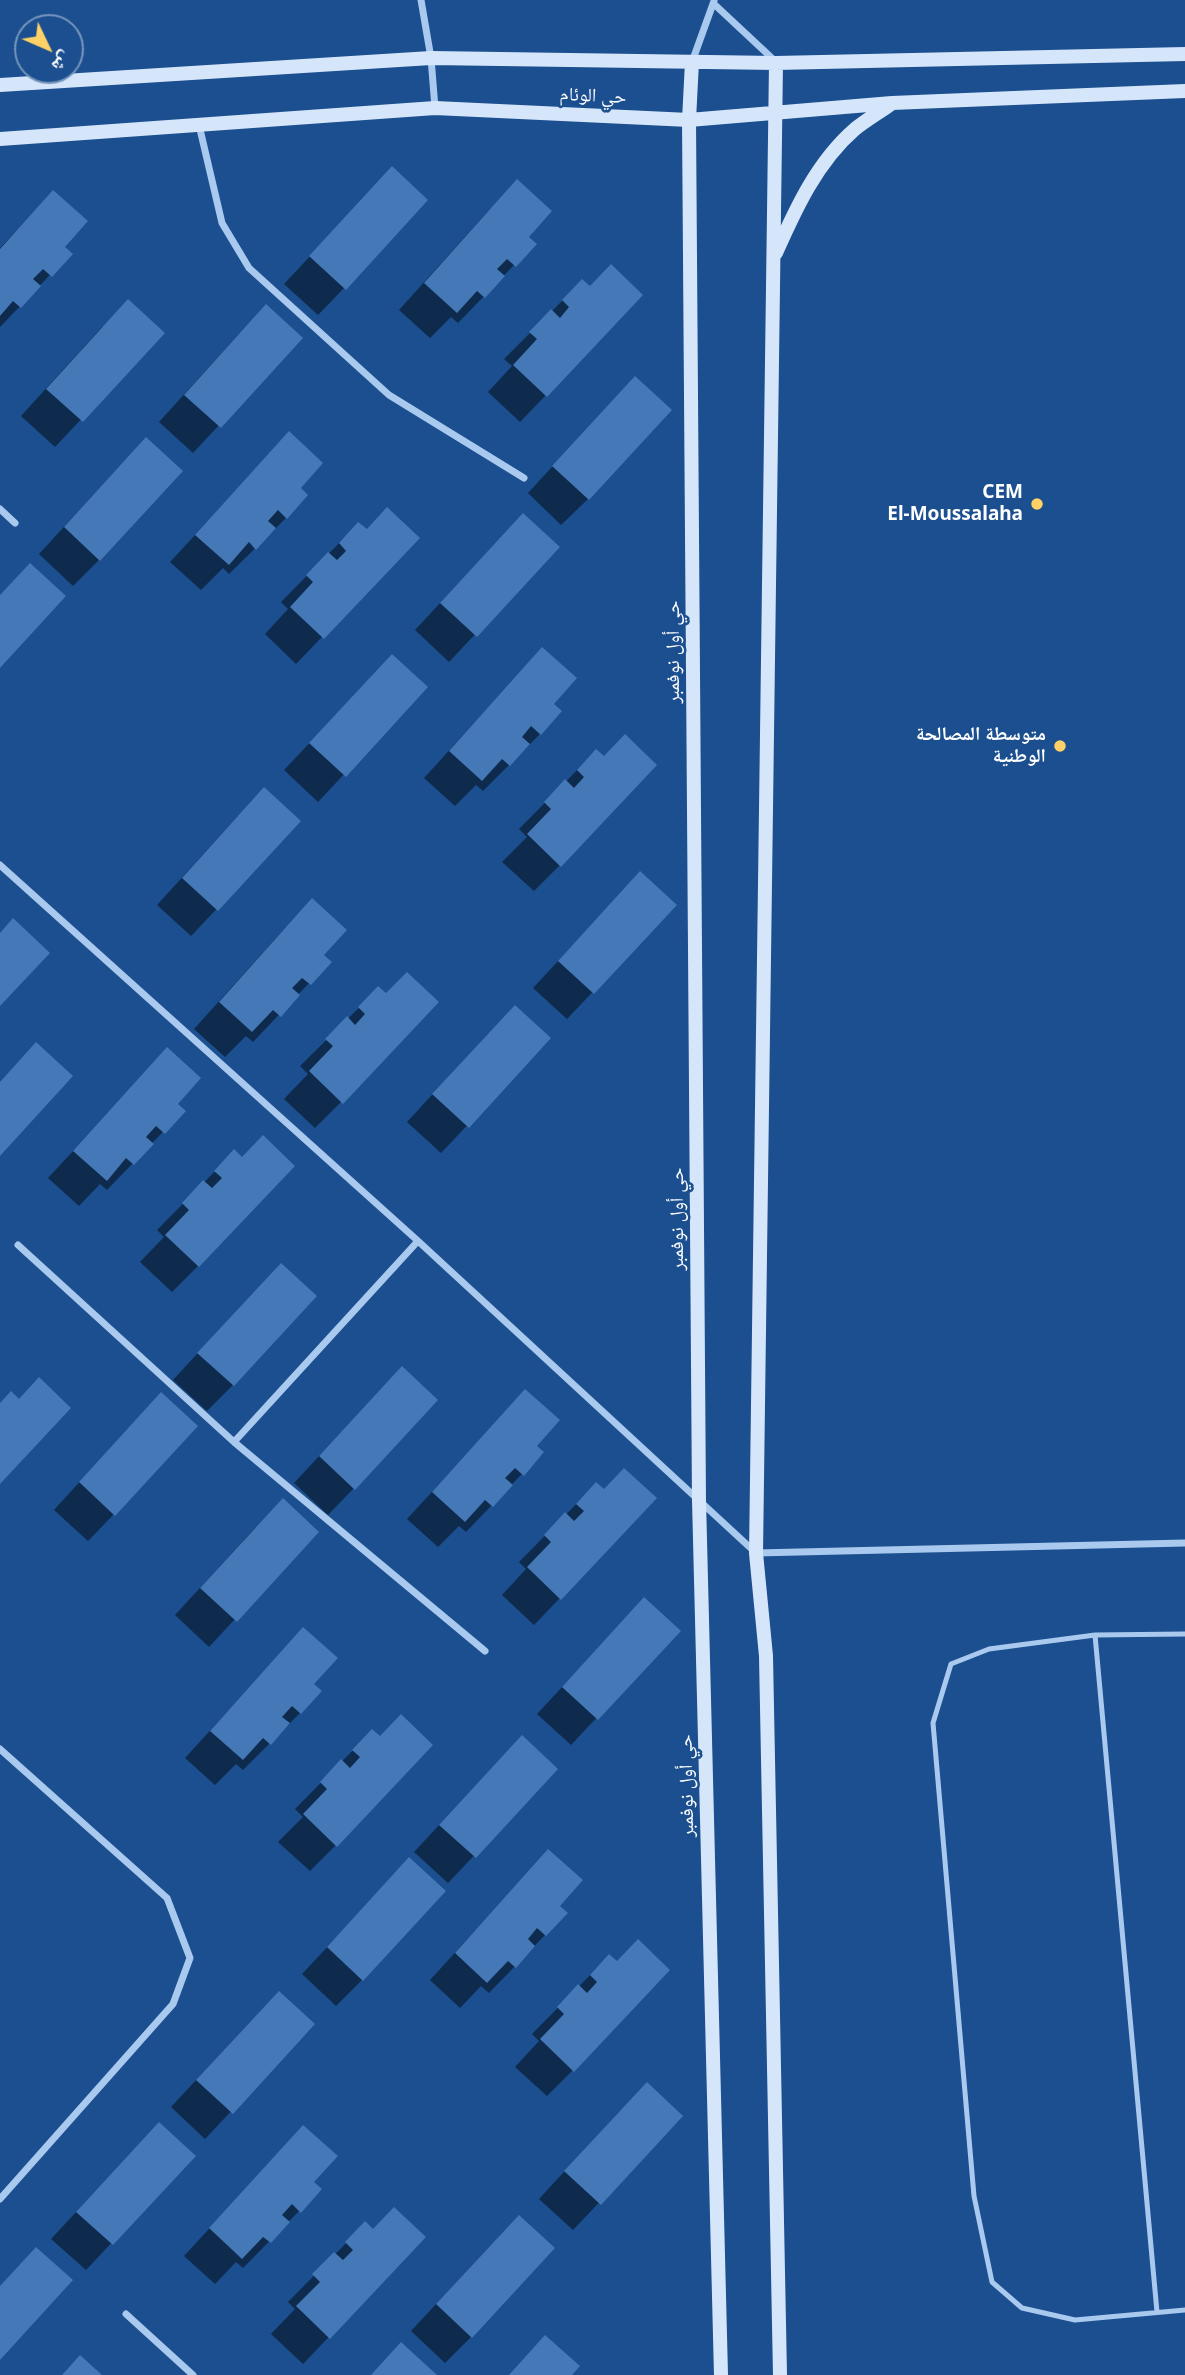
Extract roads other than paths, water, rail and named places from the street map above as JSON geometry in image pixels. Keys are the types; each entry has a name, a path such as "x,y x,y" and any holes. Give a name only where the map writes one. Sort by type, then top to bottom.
{"street":[{"path":"421,0 431,58 435,108"},
{"path":"692,62 714,2 776,63 756,1553 766,1657 780,2375"},
{"name":"حي الوئام","path":"0,85 431,58 776,63 1185,54"},
{"name":"حي أول نوفمبر","path":"692,62 689,120 699,1500 721,2375"},
{"name":"حي الوئام","path":"0,139 435,108 689,120 892,103 1185,91"},
{"path":"772,261 800,199 829,157 855,129 892,103"},
{"path":"199,125 222,223 249,268 388,395 524,478"},
{"path":"0,509 15,523"},
{"path":"0,865 418,1241 756,1553 1185,1543"},
{"path":"234,1442 418,1241"},
{"path":"18,1245 234,1442 485,1651"},
{"path":"0,1749 167,1898 190,1958 173,2004 0,2199"},
{"path":"126,2314 193,2375"}],"lane":[{"path":"1185,1634 1095,1635 989,1649 951,1664 933,1723 974,2196 992,2282 1022,2308 1075,2320 1185,2310"},
{"path":"1095,1635 1157,2312"}],"place":[{"name":"CEM El-Moussalaha","path":"1037,504"},
{"name":"متوسطة المصالحة الوطنية","path":"1060,746"}]}
